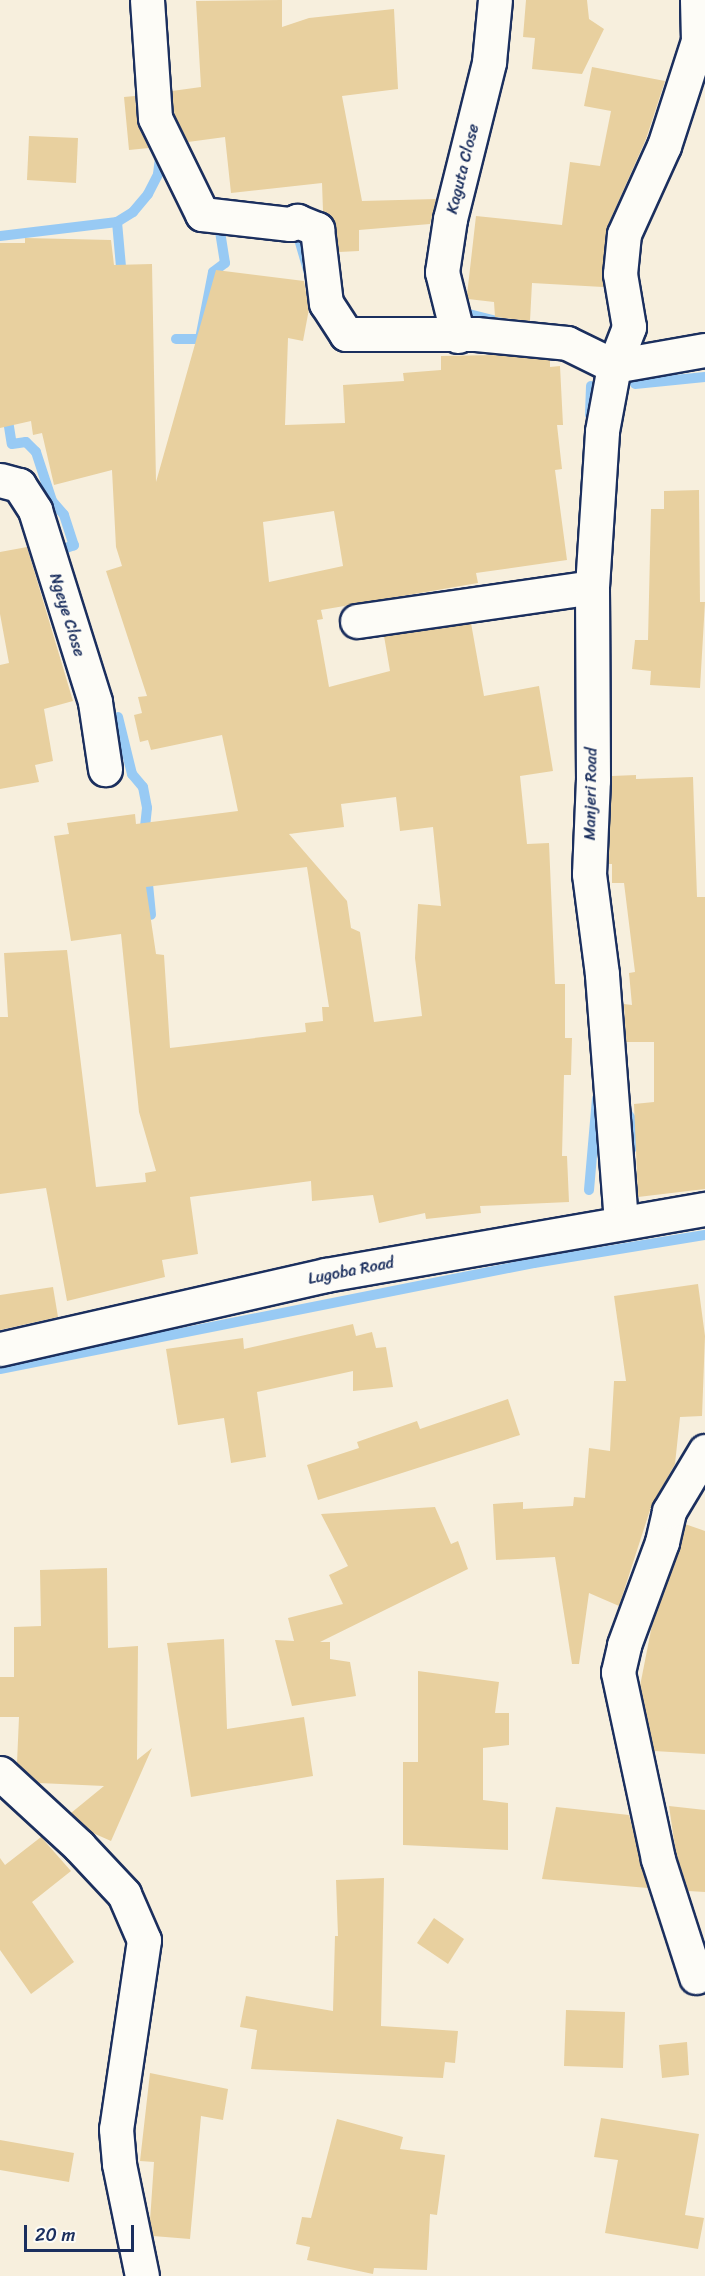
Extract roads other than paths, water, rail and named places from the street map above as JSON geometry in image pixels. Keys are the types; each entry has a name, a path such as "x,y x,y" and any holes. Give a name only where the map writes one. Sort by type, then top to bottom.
{"street":[{"path":"147,0 155,118 202,214 290,224 297,221 317,229 326,303 346,334 458,336 476,334 567,343 614,366 705,350"},
{"name":"Kaguta Close","path":"458,336 442,272 450,219 489,62 495,0"},
{"name":"Manjeri Road","path":"621,1222 602,974 589,874 593,780 592,587 602,431 614,366 629,327 621,274 624,234 664,146 698,41 697,0"},
{"name":"Ngeye Close","path":"0,480 19,485 35,510 95,702 105,769"},
{"path":"357,621 592,587"},
{"name":"Lugoba Road","path":"0,1349 326,1275 705,1209"},
{"path":"696,1977 658,1859 618,1672 624,1645 662,1542 669,1511 705,1451"},
{"path":"0,1773 79,1846 124,1894 144,1940 116,2129 119,2164 142,2276"}],"waterway":[{"path":"0,236 117,222 133,212 148,194 158,174 161,150"},
{"path":"117,222 122,278"},
{"path":"291,230 297,232 310,277"},
{"path":"176,339 200,339 213,272 225,263 220,231"},
{"path":"457,311 500,322"},
{"path":"635,384 705,377"},
{"path":"590,415 591,386"},
{"path":"7,414 12,444 26,442 36,452 52,501 64,515 74,545 61,550 64,561"},
{"path":"118,717 132,774 143,787 147,808 144,837"},
{"path":"147,874 151,915"},
{"path":"589,1190 597,1098"},
{"path":"622,1105 633,1122 637,1147"},
{"path":"0,1369 534,1263 705,1235"}]}
